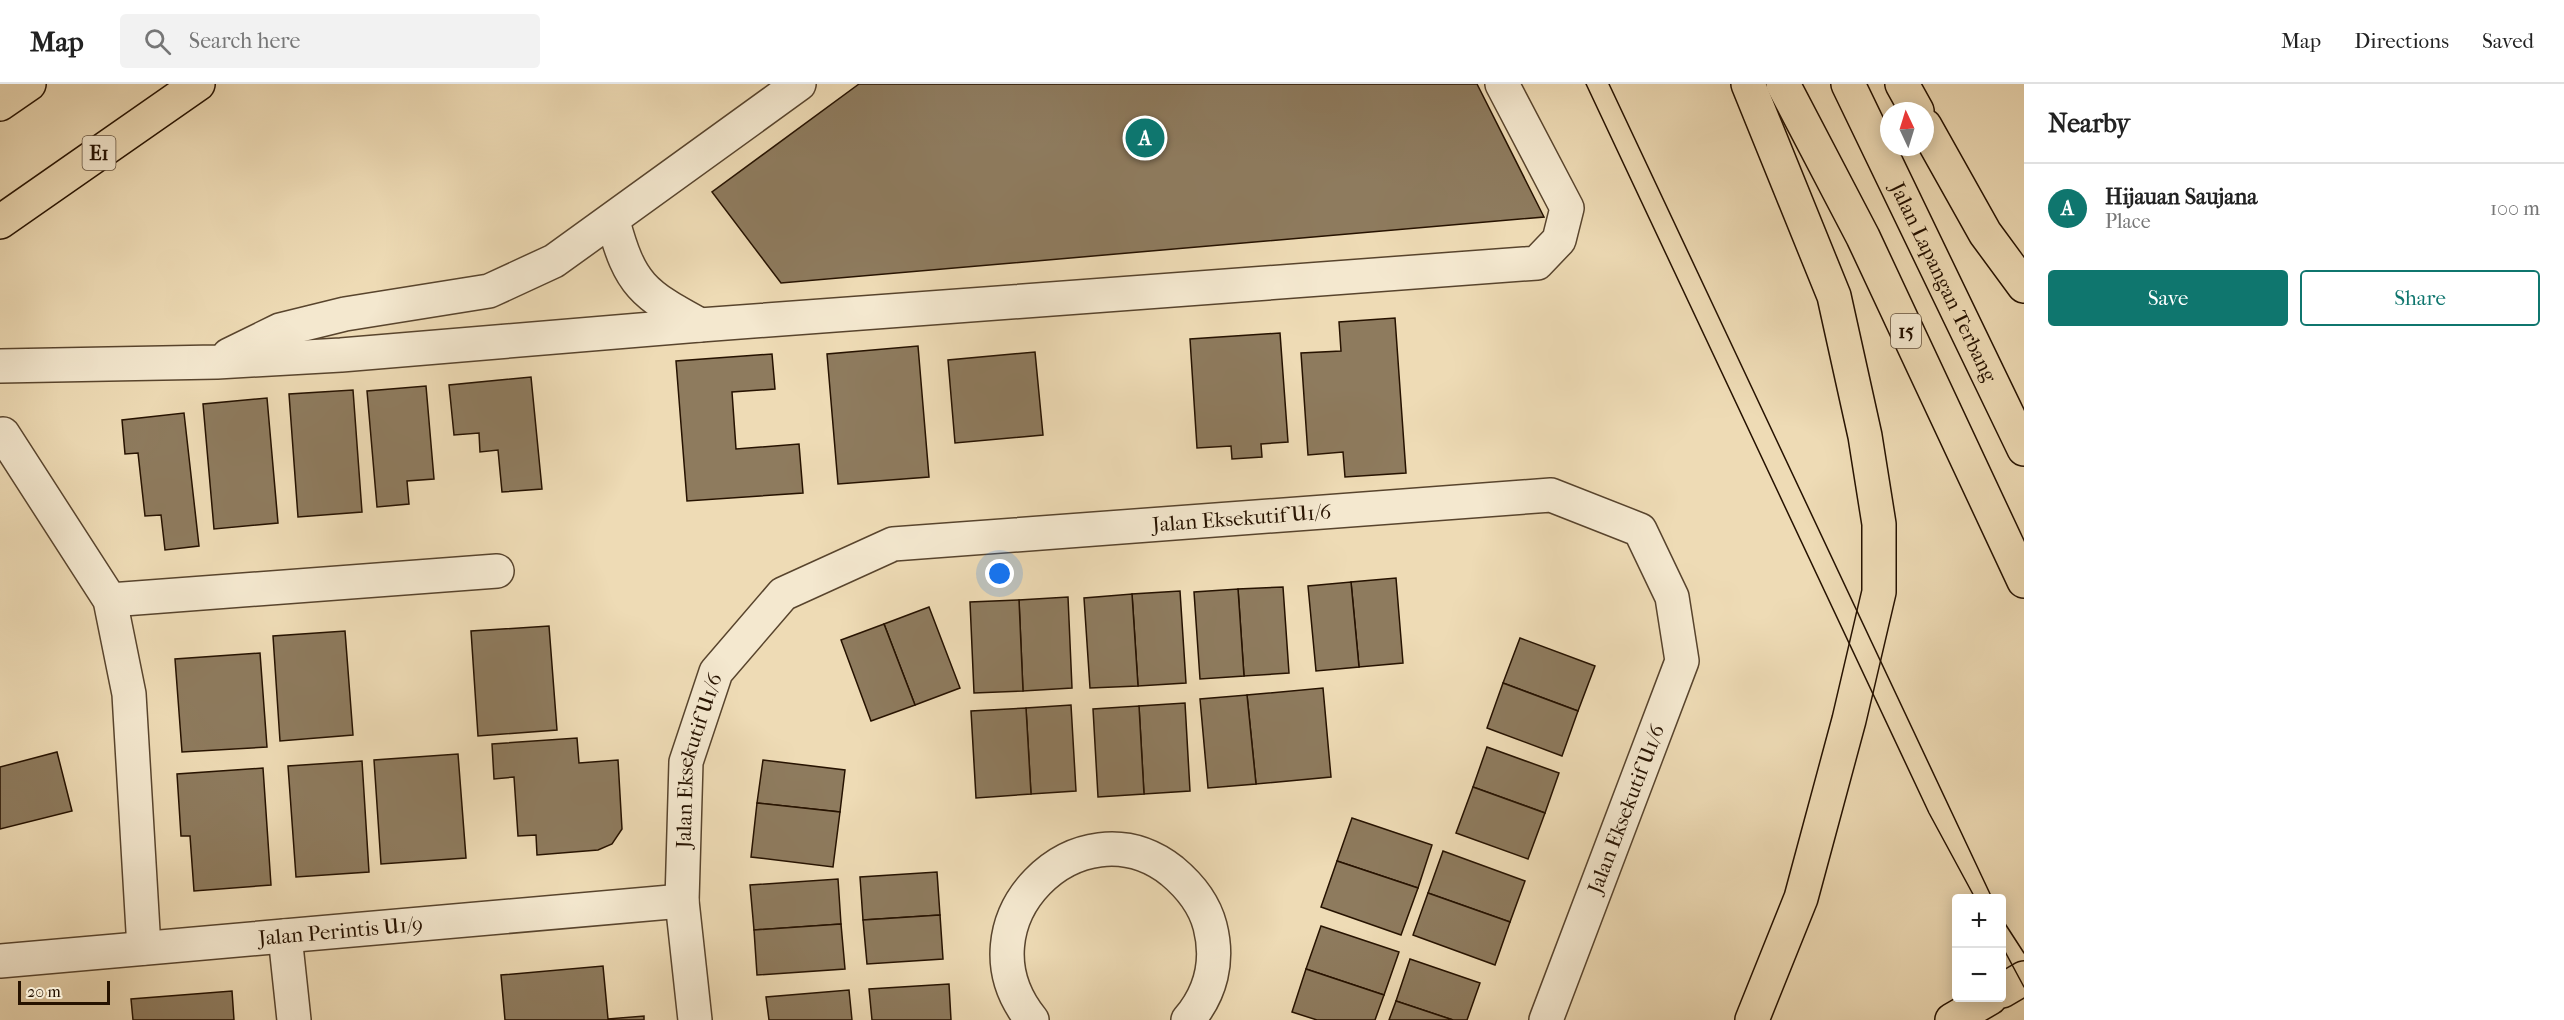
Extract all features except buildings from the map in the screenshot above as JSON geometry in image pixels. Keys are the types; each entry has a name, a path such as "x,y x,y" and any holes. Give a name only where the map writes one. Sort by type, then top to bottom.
{"main road":[{"path":"0,104 29,84"},
{"name":"E1","path":"0,222 198,84"},
{"path":"1748,84 1834,296 1865,436 1880,524 1879,592 1849,720 1801,898 1752,1020"},
{"name":"15","path":"1783,84 1863,237 2024,581"},
{"name":"Jalan Lapangan Terbang","path":"1848,84 2024,449"},
{"path":"1902,84 1912,102"},
{"path":"1934,142 1985,233 2024,286"},
{"path":"2006,988 2024,978"},
{"path":"1952,1020 1983,1002"}],"street":[{"path":"217,362 280,330 345,314 489,291 554,261 613,221 799,84"},
{"path":"0,366 217,362 341,355 700,325 1537,263 1559,240 1567,208 1502,84"},
{"path":"613,221 622,254 635,281 664,306 700,325"},
{"path":"3,434 110,600 129,694 144,948"},
{"name":"Jalan Eksekutif U1/6","path":"695,1020 682,901 686,762 716,672 783,594 893,544 1551,495 1640,530 1672,597 1682,661 1546,1020"},
{"path":"110,600 497,571"},
{"path":"1032,1020 1018,1004 1008,972 1007,939 1017,907 1037,880 1046,873 1064,861 1096,850 1130,851 1161,863 1187,884 1206,911 1214,943 1212,976 1199,1007 1188,1020"},
{"name":"Jalan Perintis U1/9","path":"0,961 682,901"},
{"path":"285,936 294,1020"}],"tram line":[{"path":"1586,84 1929,813 1973,894"},
{"path":"1609,84 1990,894"},
{"path":"2006,925 2024,953"},
{"path":"2003,948 2024,987"}],"place":[{"name":"Hijauan Saujana","path":"1145,138"}]}
